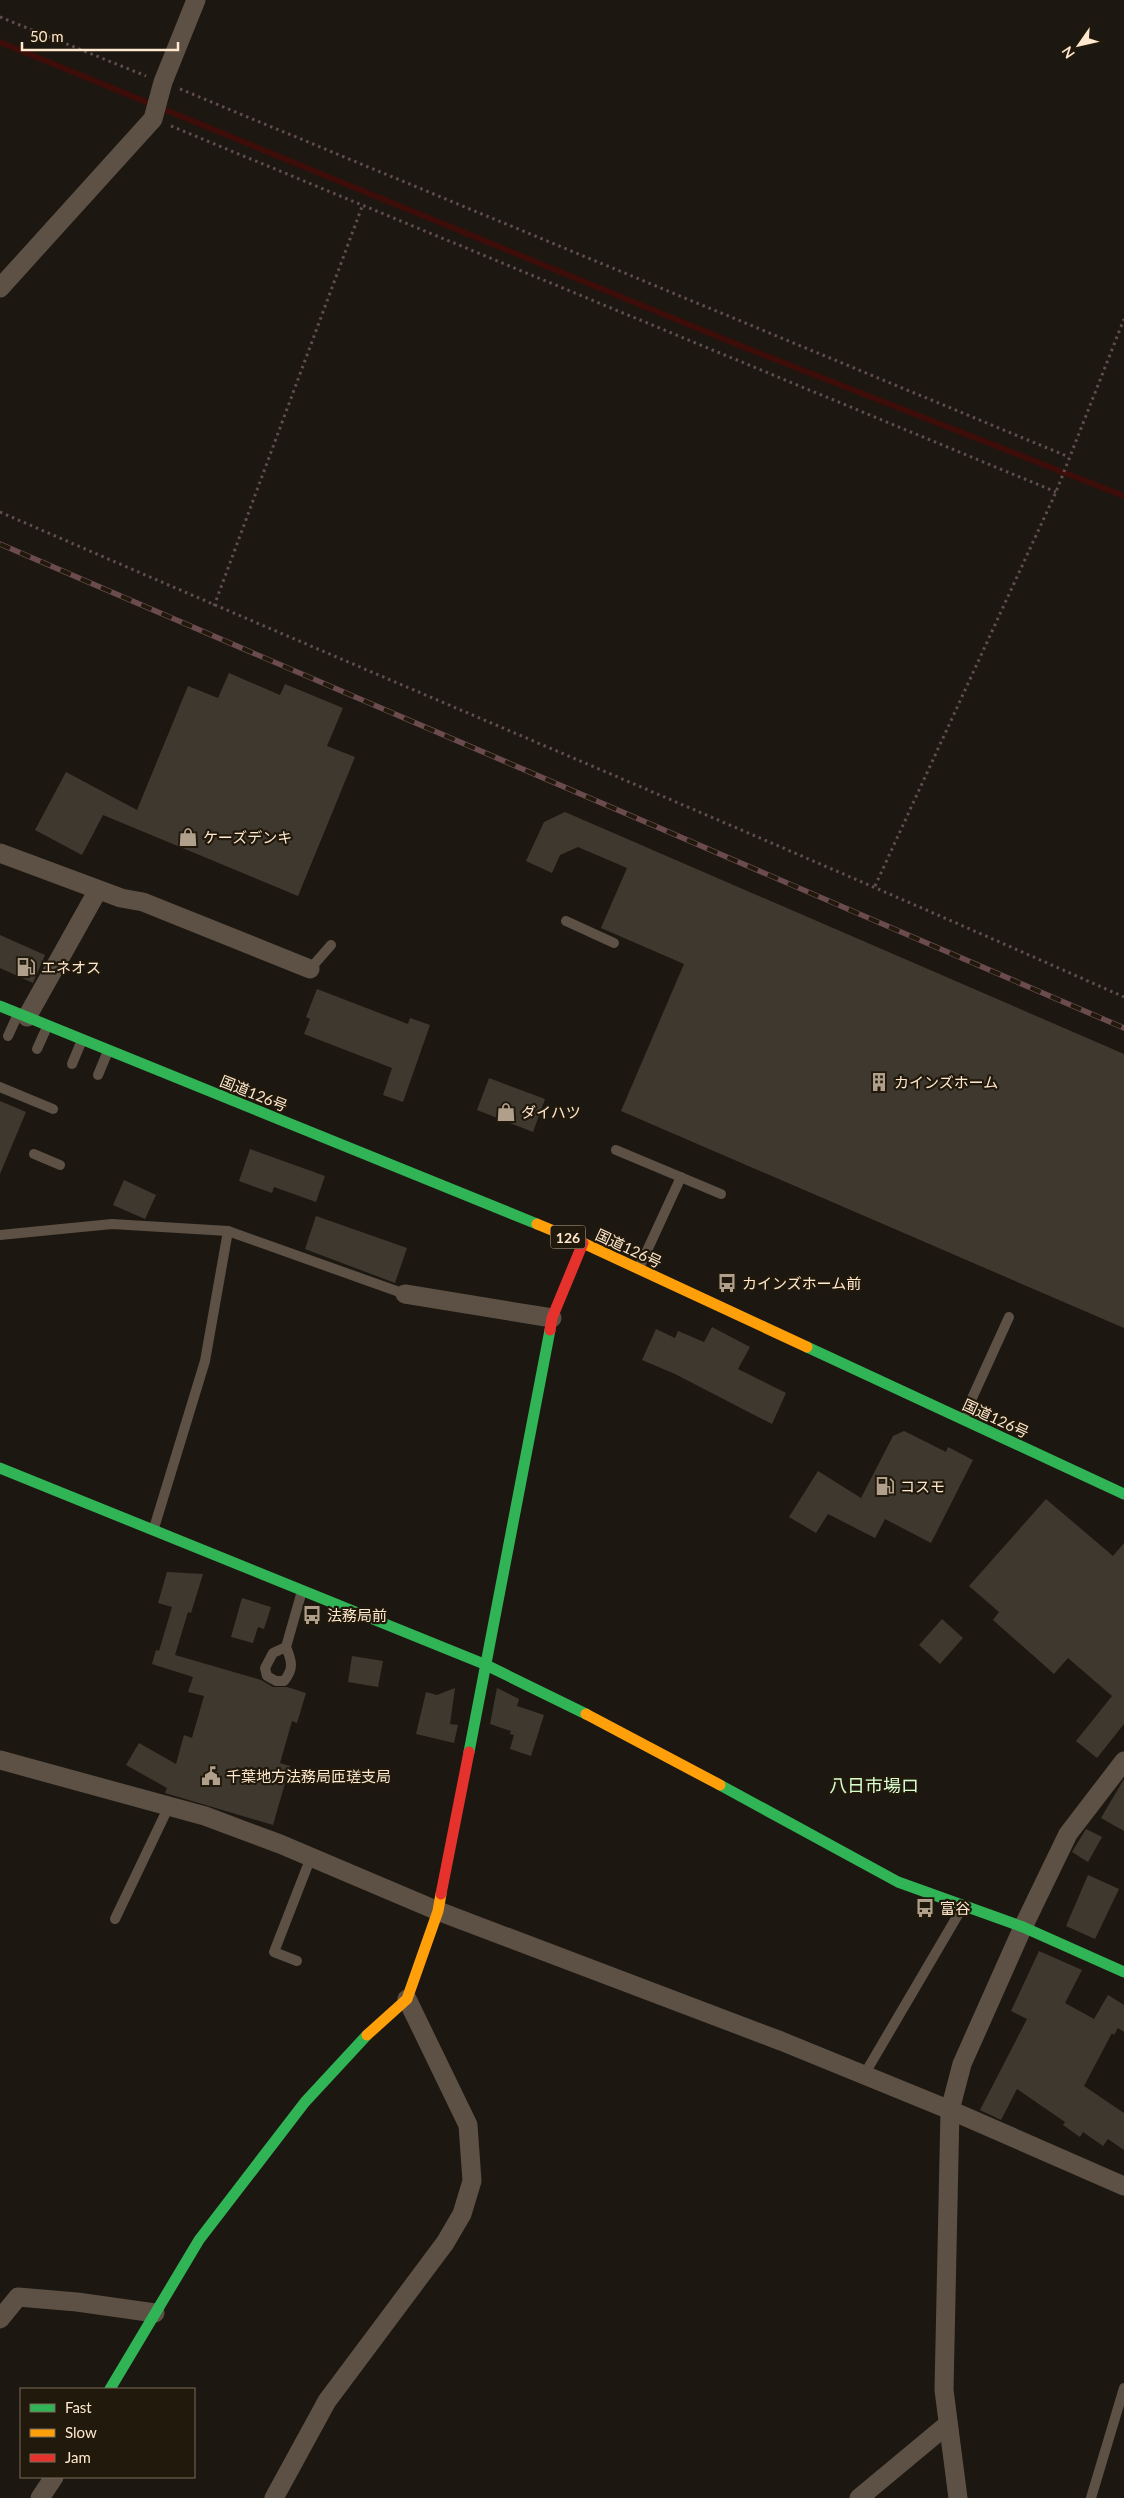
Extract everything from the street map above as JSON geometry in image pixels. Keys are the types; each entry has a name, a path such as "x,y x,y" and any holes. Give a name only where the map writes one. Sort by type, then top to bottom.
{"main road":[{"name":"国道126号","path":"0,1006 583,1243 1124,1494"},
{"path":"111,2388 199,2240 305,2102 358,2043 407,1999 438,1911 552,1318 583,1243"},
{"path":"0,1468 154,1528 484,1664 630,1736 898,1882 1023,1927 1124,1972"}],"street":[{"path":"0,288 153,119 164,82 196,0"},
{"path":"0,853 98,890 143,902 310,970"},
{"path":"22,1015 98,890"},
{"path":"405,1294 552,1318"},
{"path":"0,1760 205,1816 310,1857 438,1911 781,2041 950,2110 1124,2186"},
{"path":"958,2498 944,2390 950,2110 962,2064 1023,1927 1068,1834 1124,1760"},
{"path":"274,2498 327,2401 445,2243 462,2214 472,2181 468,2125 407,1999"},
{"path":"0,2319 18,2297 78,2302 155,2313"},
{"path":"859,2498 948,2424"},
{"path":"40,2498 53,2478"}],"lane":[{"path":"566,921 614,943"},
{"path":"310,970 331,945"},
{"path":"8,1036 22,1015"},
{"path":"37,1049 47,1026"},
{"path":"72,1064 82,1040"},
{"path":"98,1075 109,1051"},
{"path":"0,1087 53,1109"},
{"path":"616,1150 721,1194"},
{"path":"34,1154 60,1165"},
{"path":"638,1269 681,1177"},
{"path":"0,1235 112,1224 228,1230 405,1294"},
{"path":"154,1528 205,1362 228,1230"},
{"path":"963,1419 1009,1317"},
{"path":"286,1647 302,1590"},
{"path":"115,1919 169,1806"},
{"path":"297,1961 274,1952 310,1857"},
{"path":"864,2075 964,1906"},
{"path":"1091,2498 1124,2388"}],"path":[{"path":"0,17 164,82 1069,457"},
{"path":"153,119 363,204 1056,492"},
{"path":"214,606 363,204"},
{"path":"875,886 1056,492 1124,319"},
{"path":"0,512 214,606 875,886 1124,997"}],"building":[{"path":"229,673 280,695 285,684 343,708 327,746 355,757 298,896 103,815 82,855 35,830 66,772 137,810 188,686 218,698"},
{"name":"カインズホーム","path":"565,812 1124,1054 1124,1328 621,1111 684,964 601,928 627,868 578,847 560,855 552,873 526,861 544,822"},
{"path":"0,935 45,955 33,983 0,968"},
{"path":"317,989 408,1024 410,1018 430,1025 403,1102 383,1095 392,1068 304,1034 310,1019 306,1017"},
{"path":"489,1078 545,1099 533,1132 477,1110"},
{"path":"0,1101 26,1112 0,1174"},
{"path":"250,1149 325,1176 316,1202 274,1187 272,1193 239,1181"},
{"path":"124,1180 156,1195 145,1219 113,1205"},
{"path":"316,1216 407,1248 395,1283 305,1249"},
{"path":"712,1327 750,1347 738,1369 786,1393 772,1424 675,1374 642,1360 656,1329 675,1338 678,1331 704,1342"},
{"path":"904,1431 946,1452 948,1447 973,1460 931,1543 885,1519 875,1538 828,1514 816,1533 789,1517 818,1471 861,1498 893,1436"},
{"path":"1046,1499 1113,1556 1124,1543 1124,1724 1097,1758 1076,1741 1112,1696 1068,1658 1054,1674 993,1620 999,1612 969,1586"},
{"path":"167,1572 203,1574 191,1613 188,1612 175,1655 261,1680 273,1687 287,1687 306,1693 297,1723 292,1721 280,1763 290,1766 273,1825 165,1793 167,1788 126,1765 139,1743 176,1764 184,1735 192,1738 204,1696 188,1692 193,1677 152,1664 156,1650 159,1651 172,1607 158,1603"},
{"path":"242,1598 271,1607 264,1629 258,1627 253,1643 231,1637"},
{"path":"942,1619 963,1638 940,1664 919,1645"},
{"path":"352,1656 383,1661 378,1687 348,1682"},
{"path":"455,1688 450,1724 458,1725 454,1743 416,1734 426,1692 437,1695"},
{"path":"497,1688 519,1699 517,1706 544,1715 531,1756 510,1749 514,1735 510,1734 511,1731 490,1724"},
{"path":"1124,1779 1124,1831 1101,1818"},
{"path":"1086,1829 1102,1837 1088,1862 1072,1852"},
{"path":"1088,1875 1119,1889 1095,1939 1066,1926"},
{"path":"1039,1951 1082,1970 1065,2003 1094,2019 1108,1995 1124,2005 1124,2032 1118,2028 1114,2035 1112,2033 1084,2086 1124,2113 1124,2150 1108,2139 1103,2146 1083,2132 1080,2137 1063,2125 1065,2122 1017,2089 1001,2120 980,2110 1027,2019 1011,2011"}],"waterway":[{"path":"0,42 741,346 1124,496"}],"railway":[{"path":"0,544 1124,1028"}],"traffic: fast":[{"path":"0,1006 537,1224"},
{"path":"469,1752 550,1330"},
{"path":"807,1347 1124,1494"},
{"path":"0,1468 484,1664 586,1714"},
{"path":"720,1785 898,1882 1023,1927 1124,1972"},
{"path":"111,2388 199,2240 305,2102 367,2035"}],"traffic: slow":[{"path":"537,1224 583,1243 807,1347"},
{"path":"586,1714 720,1785"},
{"path":"367,2035 407,1999 438,1911 441,1894"}],"traffic: jam":[{"path":"550,1330 552,1318 583,1243"},
{"path":"441,1894 469,1752"}],"place":[{"name":"ケーズデンキ","path":"188,837"},
{"name":"エネオス","path":"26,967"},
{"name":"カインズホーム","path":"879,1082"},
{"name":"ダイハツ","path":"506,1112"},
{"name":"カインズホーム前","path":"727,1283"},
{"name":"コスモ","path":"885,1486"},
{"name":"法務局前","path":"312,1615"},
{"name":"千葉地方法務局匝瑳支局","path":"211,1776"},
{"name":"富谷","path":"925,1908"}],"district":[{"name":"八日市場ロ","path":"874,1785"}]}
